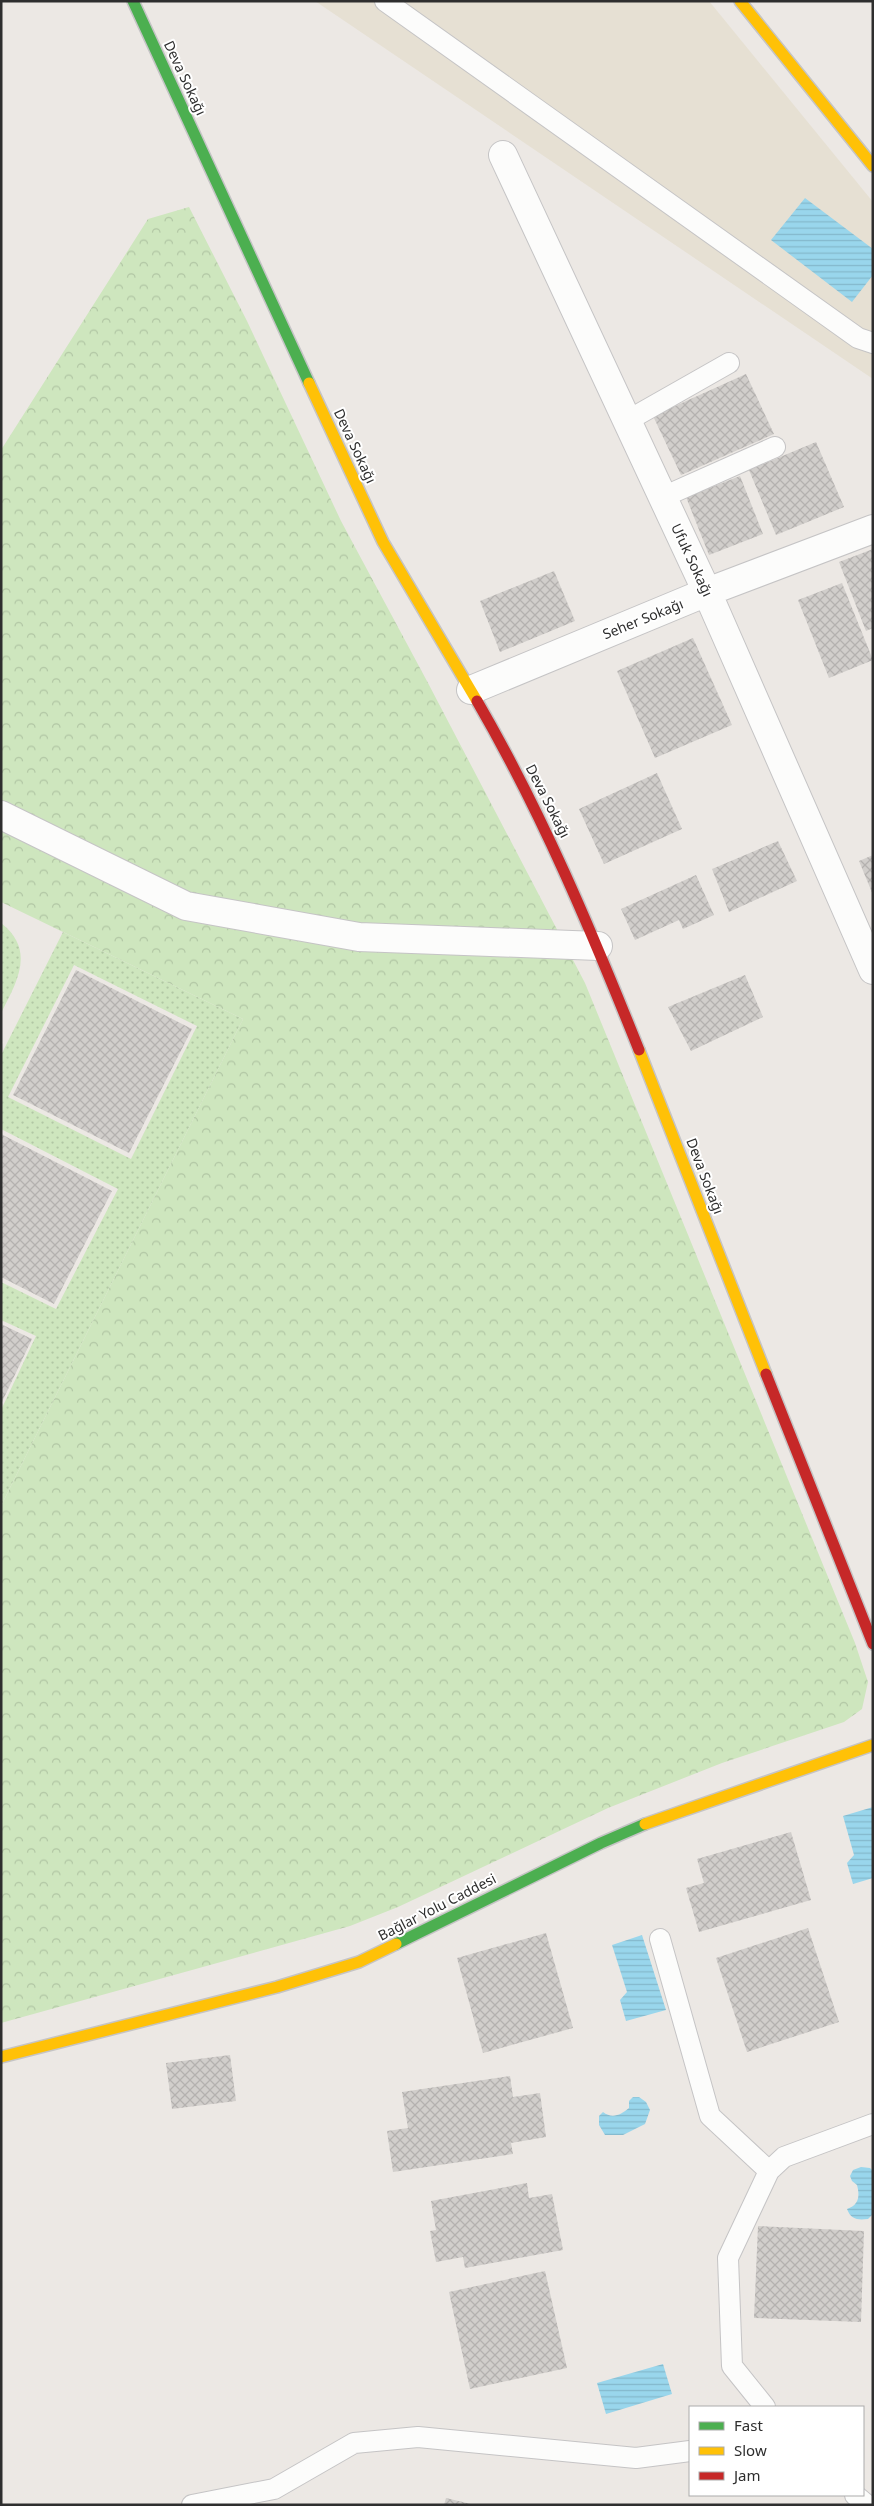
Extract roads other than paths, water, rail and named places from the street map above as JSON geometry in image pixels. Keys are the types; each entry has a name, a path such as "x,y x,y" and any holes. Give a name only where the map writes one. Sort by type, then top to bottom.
{"street":[{"name":"Deva Sokağı","path":"133,1 383,542 414,598 471,690 542,819 598,946 873,1644"},
{"path":"740,1 873,166"},
{"name":"Ufuk Sokağı","path":"503,155 625,422 663,497 707,592 873,970"},
{"name":"Seher Sokağı","path":"471,690 707,592 873,528"},
{"path":"1,815 186,906 359,937 598,946"},
{"name":"Bağlar Yolu Caddesi","path":"1,2057 277,1987 359,1962 601,1843 663,1817 873,1744"}],"lane":[{"path":"385,1 858,338 873,343"},
{"path":"625,422 729,363"},
{"path":"663,497 775,447"},
{"path":"660,1939 710,2116 769,2171"},
{"path":"764,2406 732,2366 728,2258 769,2171 784,2157 873,2124"},
{"path":"192,2505 274,2489 354,2443 418,2437 636,2458 689,2451"},
{"path":"856,2496 866,2505"}],"water":[{"path":"805,198 873,249 873,275 852,302 771,240"},
{"path":"873,1807 873,1878 853,1884 847,1863 854,1855 843,1816"},
{"path":"642,1935 666,2010 626,2021 620,2000 627,1992 612,1945"},
{"path":"633,2097 639,2097 646,2102 650,2110 645,2124 623,2135 605,2135 599,2125 599,2116 603,2112 613,2116 623,2113 629,2108 629,2101"},
{"path":"861,2167 870,2168 873,2171 873,2214 868,2219 855,2218 847,2209 858,2200 857,2185 850,2176 853,2170"},
{"path":"663,2364 672,2394 606,2414 597,2383"}]}
